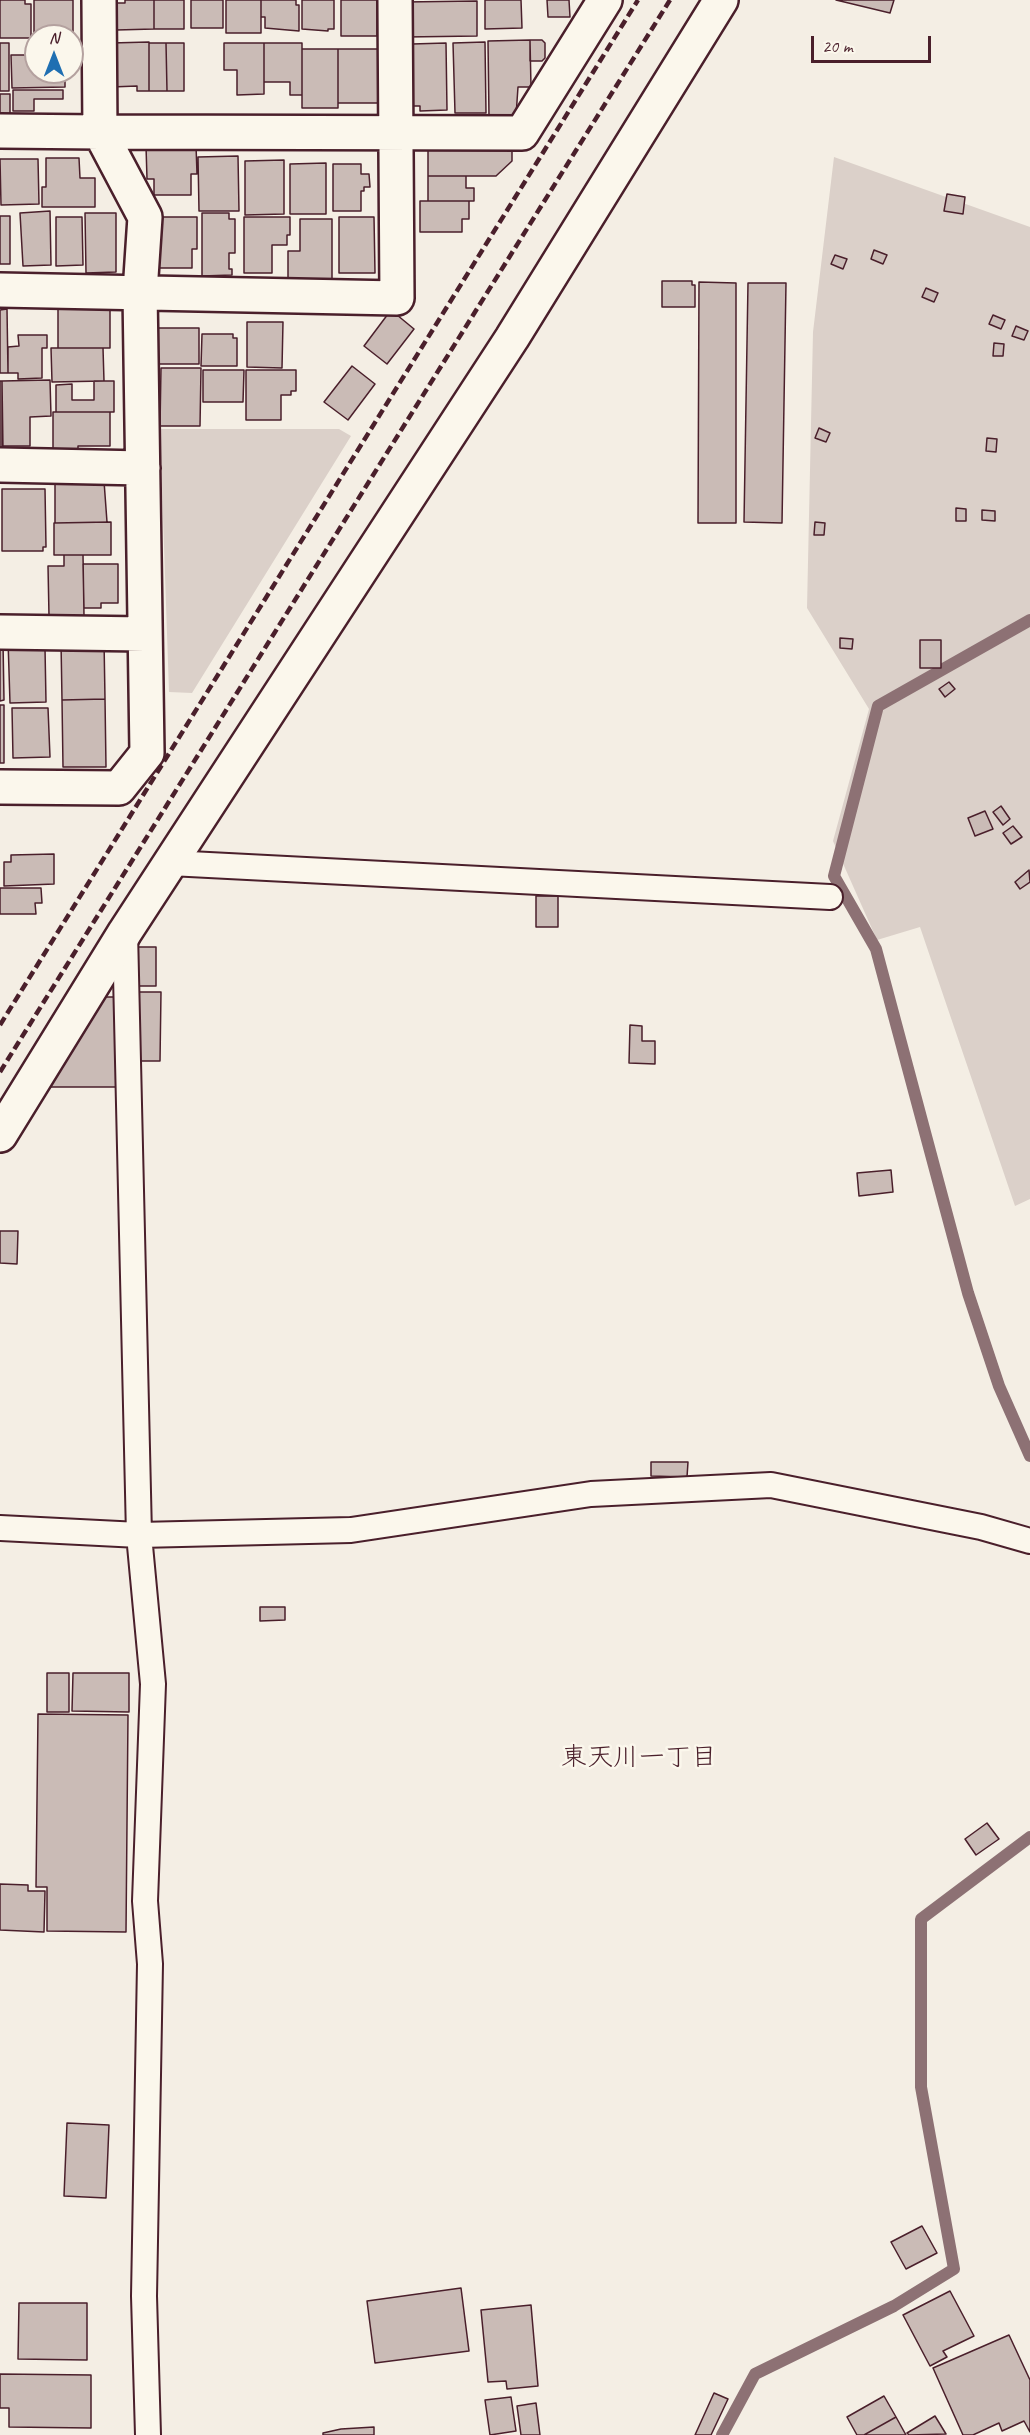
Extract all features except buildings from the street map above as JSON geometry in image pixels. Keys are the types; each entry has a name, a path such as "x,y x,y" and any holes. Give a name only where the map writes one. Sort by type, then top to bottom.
{"street":[{"path":"0,787 119,788 147,753 141,292 145,217 100,132 99,0"},
{"path":"0,290 397,298 395,0"},
{"path":"0,131 522,133 605,0"},
{"path":"0,1135 125,932 506,347 721,0"},
{"path":"0,465 143,468"},
{"path":"0,632 145,634"}],"lane":[{"path":"170,863 830,897"},
{"path":"125,932 139,1535 153,1684 145,1901 150,1964 144,2296 148,2435"},
{"path":"0,1528 139,1535 351,1530 591,1494 771,1485 981,1527 1030,1541"}],"shaded area":[{"path":"834,157 1030,227 1030,1199 1015,1206 920,927 877,940 833,841 869,709 807,608 813,332"},
{"path":"160,429 339,429 351,436 192,693 169,692"}],"waterway":[{"path":"1030,620 878,706 834,876 876,949 968,1293 999,1386 1030,1456"},
{"path":"722,2435 755,2374 894,2306 954,2269 921,2087 921,1919 1030,1837"}],"railway":[{"path":"0,1025 638,0"},
{"path":"0,1072 670,0"}],"district":[{"name":"東天川一丁目","path":"639,1758"}]}
